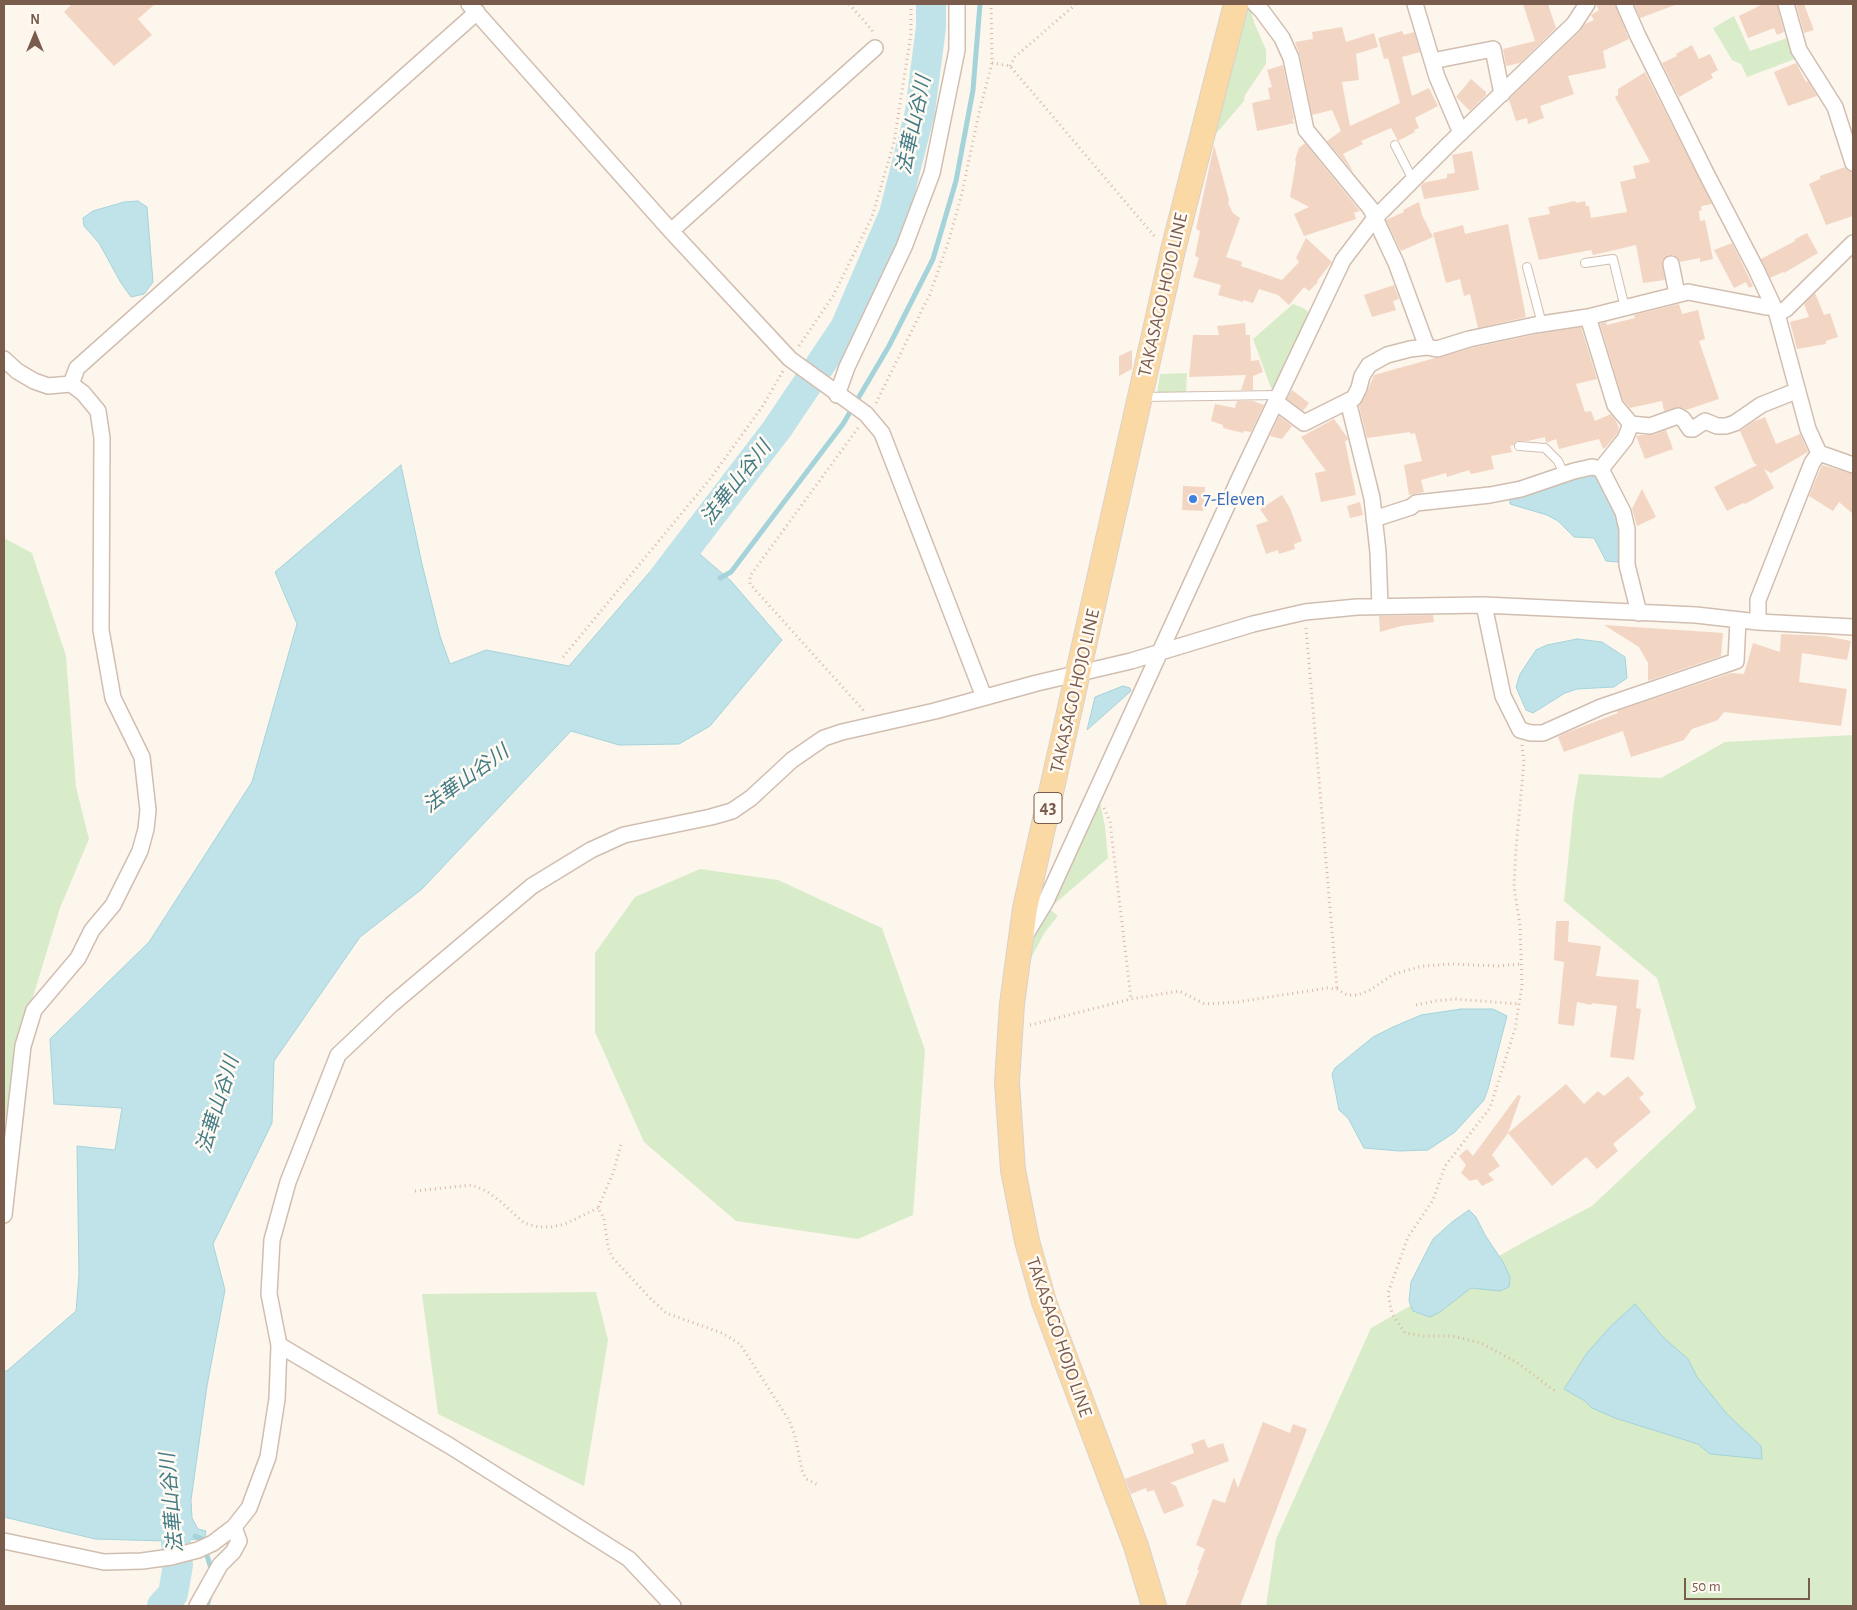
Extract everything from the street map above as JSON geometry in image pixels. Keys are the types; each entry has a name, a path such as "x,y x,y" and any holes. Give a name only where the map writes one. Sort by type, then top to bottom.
{"main road":[{"name":"TAKASAGO HOJO LINE","path":"1154,1606 1136,1546 1044,1302 1027,1241 1013,1170 1007,1082 1018,946 1025,908 1173,250 1236,4"}],"street":[{"path":"842,398 847,367 904,247 932,173 957,50 957,4"},
{"path":"1255,4 1262,10 1282,38 1291,58 1306,130 1371,209 1396,263 1427,347"},
{"path":"1415,4 1437,77 1461,133"},
{"path":"1018,946 1046,901 1277,398 1343,260 1375,218 1574,24 1587,4"},
{"path":"1624,4 1638,36 1756,269 1775,311 1796,391 1808,429 1819,453 1853,465"},
{"path":"1786,4 1799,50 1834,107 1853,163"},
{"path":"71,384 77,368 473,8 671,231 790,360 867,416 882,433 984,697"},
{"path":"671,231 874,48"},
{"path":"1432,61 1492,49 1502,94"},
{"path":"1277,398 1304,423 1354,398 1362,376 1370,365 1387,355 1410,349 1427,347 1437,349 1469,339 1588,317 1676,294 1688,292 1766,307 1775,311 1786,309 1853,243"},
{"path":"1671,264 1676,294"},
{"path":"1588,317 1615,406 1631,424 1650,426 1678,416 1683,419 1690,429 1693,429 1705,420 1717,426 1726,426 1735,423 1761,406 1796,391"},
{"path":"4,359 17,371 34,381 48,386 71,384 83,393 98,411 102,438 101,630 113,698 142,757 147,792 146,829 130,872 113,905 92,930 78,958 34,1010 23,1046 4,1215"},
{"path":"1348,401 1372,498 1378,552 1380,606"},
{"path":"1601,468 1625,439 1631,424"},
{"path":"1758,622 1758,600 1812,463 1819,453"},
{"path":"1374,519 1411,507 1416,503 1490,495 1521,489 1564,474 1592,467 1601,468"},
{"path":"1601,468 1623,512 1627,529 1627,565 1639,613"},
{"path":"1484,605 1503,696 1520,730 1543,733 1601,707 1736,661 1738,620"},
{"path":"4,1541 104,1562 142,1561 171,1557 198,1550 213,1543 234,1527 249,1508 268,1457 278,1399 279,1345 269,1294 272,1240 288,1182 338,1055 391,1005 532,886 591,850 624,835 712,817 732,811 751,798 792,760 824,738 842,732 935,711 1078,674 1159,653 1253,624 1305,612 1380,606 1484,605 1696,615 1758,622 1853,627"},
{"path":"279,1345 450,1446 629,1559 673,1606"},
{"path":"197,1606 220,1565 233,1552 239,1541 234,1527"}],"lane":[{"path":"1395,145 1413,180"},
{"path":"1585,263 1613,258 1624,308"},
{"path":"1528,267 1542,324"},
{"path":"1140,397 1277,398"},
{"path":"1518,446 1545,448 1558,461 1564,474"}],"path":[{"path":"849,4 872,30 874,48"},
{"path":"563,656 710,478 762,407 790,360 833,296 872,217 894,142 911,34 911,4"},
{"path":"876,724 750,584 750,576 867,416 930,294 949,240 962,193 992,63 991,4"},
{"path":"1010,66 1015,57 1076,4"},
{"path":"992,63 1010,66 1159,241 1173,250"},
{"path":"1305,612 1337,989"},
{"path":"1520,730 1524,762 1514,887 1520,925 1522,985 1515,1029 1490,1108 1445,1166 1433,1200 1408,1237 1388,1293 1392,1314 1405,1333 1424,1336 1452,1336 1481,1343 1516,1362 1555,1391"},
{"path":"1097,789 1110,822 1130,999"},
{"path":"1010,1030 1130,999 1179,991 1205,1004 1238,1002 1327,988 1337,989 1347,995 1358,995 1370,990 1394,974 1423,966 1452,964 1498,966 1521,964"},
{"path":"1416,1005 1455,999 1519,1004"},
{"path":"416,1191 472,1185 488,1192 524,1223 538,1227 565,1224 598,1208 613,1173 621,1145"},
{"path":"598,1208 604,1218 608,1247 612,1257 649,1297 666,1313 722,1333 740,1344 789,1420 806,1479 818,1485"}],"green space":[{"path":"1245,5 1250,7 1266,50 1266,64 1245,95 1244,101 1214,136"},
{"path":"1734,16 1750,51 1787,38 1795,59 1747,77 1741,64 1732,60 1713,28"},
{"path":"1293,304 1310,313 1274,388 1271,388 1253,339"},
{"path":"1187,373 1186,393 1157,393 1160,374"},
{"path":"4,538 32,553 66,656 76,787 89,839 60,908 22,1033 4,1126"},
{"path":"1853,735 1853,1606 1266,1606 1276,1539 1371,1328 1529,1239 1592,1206 1696,1108 1657,978 1564,901 1574,803 1579,774 1661,778 1725,742"},
{"path":"1096,803 1100,803 1105,826 1108,858 1051,907"},
{"path":"700,869 778,880 882,928 925,1050 913,1215 858,1239 736,1221 644,1142 595,1032 595,953 635,897"},
{"path":"1050,909 1058,916 1045,932 1022,975 1033,934"},
{"path":"596,1292 608,1340 584,1486 438,1414 422,1294"}],"water":[{"path":"138,201 147,207 153,282 144,294 131,297 99,243 84,226 83,218 93,211 124,202"},
{"path":"401,465 422,564 440,636 450,664 486,650 569,666 680,537 731,581 782,640 710,726 679,744 619,745 571,731 422,889 360,937 274,1061 272,1123 213,1244 225,1290 207,1386 191,1500 192,1518 198,1529 206,1531 205,1537 202,1539 166,1541 95,1539 4,1517 4,1372 76,1311 79,1275 77,1146 115,1150 122,1108 54,1104 50,1039 149,942 252,782 297,624 275,572"},
{"path":"1584,474 1598,477 1619,522 1620,551 1618,562 1606,561 1594,538 1574,537 1558,521 1547,515 1510,504 1510,497"},
{"path":"1577,639 1602,642 1625,657 1627,678 1614,687 1577,689 1565,693 1533,713 1526,710 1516,687 1520,674 1536,650 1547,645"},
{"path":"1123,686 1130,688 1131,691 1087,730 1095,697"},
{"path":"1461,1009 1493,1009 1507,1016 1484,1100 1455,1132 1428,1150 1399,1151 1364,1148 1348,1118 1339,1110 1332,1074 1335,1068 1373,1037 1393,1027 1421,1015"},
{"path":"1469,1210 1476,1217 1485,1235 1503,1262 1510,1277 1509,1287 1500,1291 1471,1288 1440,1312 1430,1317 1413,1311 1409,1301 1411,1282 1433,1239"},
{"path":"1635,1304 1663,1337 1688,1359 1697,1377 1727,1414 1761,1446 1762,1459 1710,1454 1698,1444 1615,1418 1592,1408 1585,1401 1564,1389 1587,1353 1611,1326"}],"building":[{"path":"72,4 155,4 138,19 152,35 114,66 64,12"},
{"path":"1523,4 1548,4 1556,28 1520,63 1506,66 1503,49 1535,41"},
{"path":"1596,4 1615,4 1629,39 1603,51 1606,68 1568,76 1574,94 1540,106 1544,118 1528,124 1527,118 1516,121 1510,98 1585,24 1594,20 1591,15 1599,10"},
{"path":"1634,4 1675,4 1675,5 1640,18"},
{"path":"1763,4 1777,4 1784,32 1777,35 1774,28 1748,38 1739,16"},
{"path":"1796,4 1804,4 1814,30 1804,33"},
{"path":"1342,27 1346,42 1374,33 1378,47 1356,54 1359,80 1342,82 1350,126 1400,103 1388,58 1384,59 1378,38 1402,31 1404,35 1414,32 1420,52 1402,57 1412,96 1429,88 1438,106 1415,118 1419,128 1398,141 1391,128 1361,141 1363,144 1343,154 1354,173 1327,141 1341,131 1332,110 1312,115 1300,56 1295,42 1313,39 1312,32"},
{"path":"1692,45 1699,59 1710,54 1718,70 1711,74 1713,78 1679,97 1662,63 1677,56 1676,54"},
{"path":"1796,63 1806,82 1808,81 1817,96 1788,106 1774,72"},
{"path":"1283,65 1294,119 1292,120 1295,123 1257,131 1252,103 1270,99 1268,88 1272,87 1267,70"},
{"path":"1645,72 1712,204 1701,206 1702,210 1699,211 1700,221 1705,220 1713,259 1700,262 1700,258 1680,262 1674,255 1669,255 1662,261 1665,280 1643,283 1636,245 1593,255 1591,250 1539,260 1528,218 1550,214 1548,207 1575,201 1576,203 1585,201 1586,206 1589,206 1591,218 1627,212 1620,182 1636,178 1633,166 1650,162 1615,97 1618,95 1618,89"},
{"path":"1471,79 1486,92 1486,95 1470,111 1456,97"},
{"path":"1305,143 1360,211 1354,213 1356,219 1304,236 1294,214 1309,207 1290,197 1295,160 1299,148"},
{"path":"1214,145 1229,200 1228,203 1233,213 1240,218 1226,257 1242,262 1241,266 1282,280 1299,262 1296,258 1306,238 1332,262 1309,291 1304,287 1289,305 1278,295 1259,289 1253,303 1218,295 1221,285 1193,277 1199,258 1195,256 1200,231 1196,229"},
{"path":"1472,151 1479,190 1424,199 1421,186 1423,183 1447,178 1447,174 1455,173 1452,155"},
{"path":"1845,167 1853,172 1853,216 1826,225 1809,184 1820,179 1820,176"},
{"path":"1419,202 1422,215 1433,237 1401,251 1386,220 1404,212 1403,210"},
{"path":"1508,224 1526,317 1478,328 1470,294 1464,296 1460,279 1446,283 1433,233 1463,225 1465,234"},
{"path":"1807,233 1818,253 1784,273 1770,278 1761,259"},
{"path":"1732,243 1753,286 1749,288 1746,282 1734,288 1714,250"},
{"path":"1394,285 1399,299 1393,301 1396,310 1372,317 1364,295"},
{"path":"1815,293 1824,315 1830,313 1838,337 1826,341 1826,344 1797,349 1790,322 1809,317 1804,304"},
{"path":"1679,304 1682,314 1698,310 1705,339 1699,341 1719,399 1686,410 1679,407 1664,411 1662,401 1630,408 1623,400 1600,324 1606,322 1607,325 1635,318 1634,315"},
{"path":"1245,323 1246,335 1250,335 1251,361 1259,360 1263,372 1253,376 1253,390 1241,390 1246,375 1189,377 1193,335 1219,335 1217,326"},
{"path":"1581,327 1597,379 1576,384 1585,412 1591,411 1595,421 1611,414 1619,428 1617,434 1603,449 1599,439 1559,449 1556,439 1546,443 1545,437 1528,441 1517,441 1514,445 1510,446 1512,452 1491,456 1494,469 1471,474 1469,470 1447,477 1446,473 1421,480 1424,492 1409,495 1404,465 1422,461 1415,433 1410,434 1410,432 1367,438 1359,406 1374,375 1471,348"},
{"path":"1132,350 1132,369 1119,376 1119,356"},
{"path":"1292,390 1309,403 1303,411 1287,399"},
{"path":"1237,401 1253,401 1264,405 1251,432 1244,431 1243,433 1223,428 1223,425 1211,421 1215,404 1235,408"},
{"path":"1279,416 1292,426 1282,439 1270,436"},
{"path":"1765,417 1776,444 1800,434 1808,452 1771,473 1764,469 1774,488 1745,504 1743,503 1727,511 1714,487 1757,465 1754,463 1740,431 1753,422"},
{"path":"1334,419 1348,440 1345,441 1356,495 1321,502 1315,473 1326,471 1301,437"},
{"path":"1666,430 1673,449 1645,459 1636,436 1653,435"},
{"path":"1822,465 1853,474 1853,514 1839,502 1833,511 1809,496"},
{"name":"7-Eleven","path":"1183,486 1205,487 1203,511 1182,510"},
{"path":"1642,489 1656,517 1637,526 1632,509"},
{"path":"1282,495 1290,508 1302,541 1294,544 1295,549 1279,554 1278,550 1266,554 1256,525 1268,521 1260,509"},
{"path":"1360,502 1363,515 1350,518 1347,506"},
{"path":"1433,615 1434,622 1401,626 1380,632 1379,616"},
{"path":"1604,625 1723,633 1721,656 1648,681 1648,663 1639,647"},
{"path":"1781,634 1825,636 1851,641 1847,660 1802,653 1799,682 1847,689 1841,726 1724,712 1718,720 1692,729 1684,740 1631,757 1623,731 1564,752 1558,737 1563,734 1618,713 1617,711 1731,673 1744,674 1753,643 1780,652"},
{"path":"1556,921 1569,921 1568,942 1601,946 1596,976 1639,980 1636,1008 1641,1009 1634,1060 1610,1057 1617,1006 1592,1003 1591,1005 1577,1002 1574,1026 1558,1024 1564,962 1554,960"},
{"path":"1628,1076 1644,1094 1639,1098 1651,1112 1613,1144 1618,1151 1597,1169 1586,1157 1552,1186 1508,1133 1566,1084 1584,1104 1598,1091 1604,1096"},
{"path":"1518,1095 1521,1096 1508,1133 1492,1155 1500,1166 1488,1174 1494,1180 1482,1186 1477,1179 1470,1181 1461,1173 1466,1165 1459,1156 1467,1149 1473,1156"},
{"path":"1263,1422 1290,1433 1293,1424 1307,1429 1240,1606 1185,1606 1205,1549 1196,1545 1213,1499 1225,1503 1234,1477 1238,1488"},
{"path":"1204,1439 1208,1448 1223,1443 1229,1461 1170,1483 1176,1486 1184,1506 1164,1514 1154,1490 1147,1492 1146,1488 1131,1494 1125,1479 1194,1453 1191,1444"}],"waterway":[{"name":"法華山谷川","path":"664,577 777,429 845,328 894,214 920,112 931,27 931,4"},
{"path":"720,578 731,572 843,424 889,346 933,259 956,181 973,90 980,4"},
{"name":"法華山谷川","path":"162,1606 173,1594 178,1565 172,1499"},
{"path":"195,1536 202,1539 212,1572"},
{"path":"207,1606 210,1595"}],"place":[{"name":"7-Eleven","path":"1193,499"}]}
